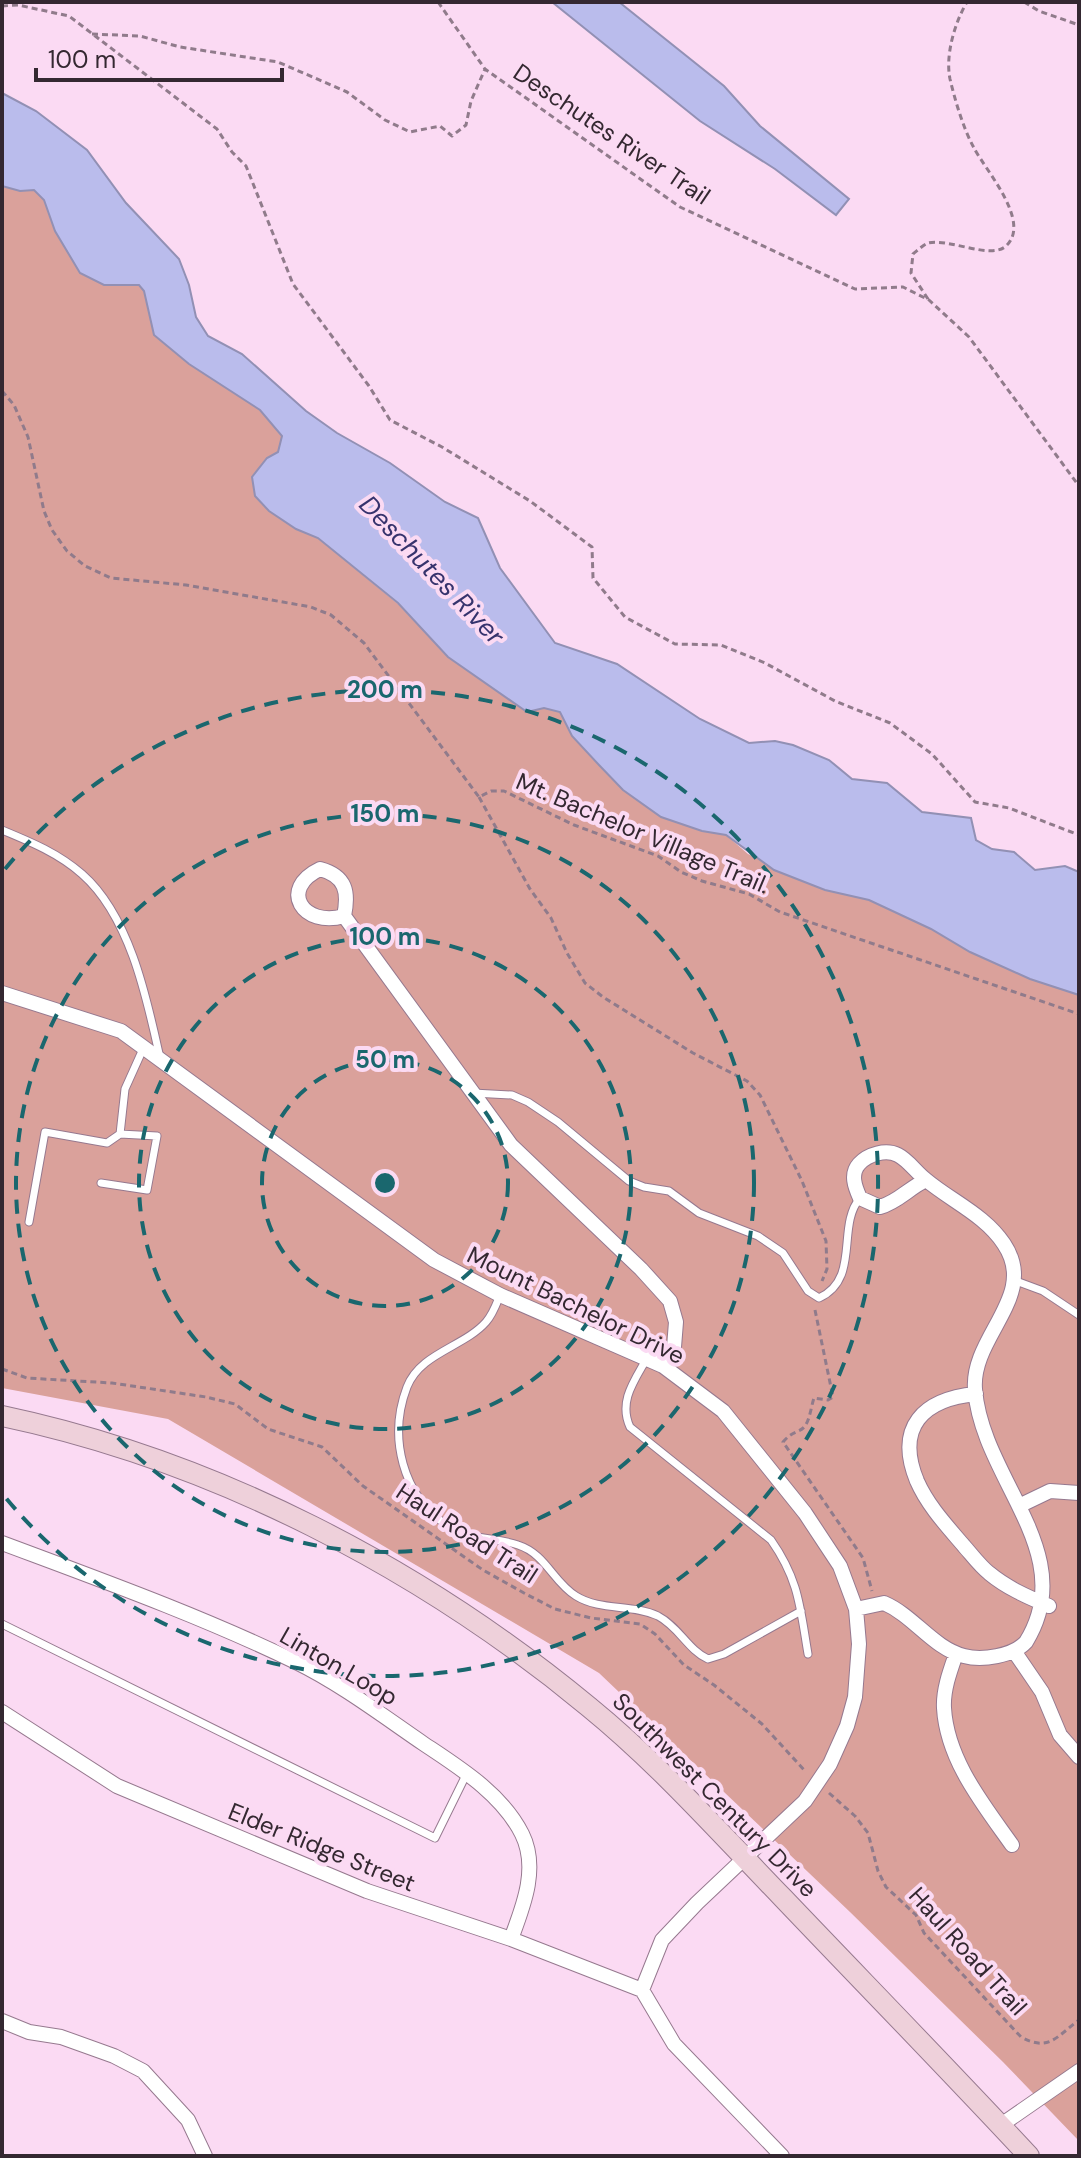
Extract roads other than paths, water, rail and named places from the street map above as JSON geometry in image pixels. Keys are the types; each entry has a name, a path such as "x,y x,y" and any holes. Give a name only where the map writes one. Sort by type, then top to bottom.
{"main road":[{"name":"Southwest Century Drive","path":"2,1416 116,1446 234,1491 340,1542 426,1591 510,1647 590,1708 671,1782 1029,2156"}],"street":[{"path":"344,916 511,1145 641,1269 670,1301 676,1322 674,1347 663,1366"},
{"name":"Mount Bachelor Drive","path":"2,993 121,1031 434,1260 500,1295 663,1366 723,1411 805,1513 840,1566 856,1609 859,1644 855,1697 847,1726 830,1764 805,1801 662,1940 642,1990"},
{"path":"856,1609 884,1603 956,1654 968,1658 1021,1648 1046,1615 1053,1592 1045,1542 988,1441 976,1394 976,1368 985,1342 1005,1312 1016,1281 1013,1264 1003,1242 982,1220 897,1155 880,1152 858,1165 854,1176 860,1198 880,1207 890,1204 912,1186 926,1180"},
{"path":"976,1394 939,1401 921,1415 912,1429 909,1447 917,1480 937,1514 989,1573 1017,1592 1049,1606"},
{"path":"1025,1503 1050,1491 1079,1493"},
{"name":"Linton Loop","path":"2,1543 183,1612 298,1663 362,1701 497,1798 522,1835 530,1866 526,1901 511,1939"},
{"path":"1014,1651 1042,1692 1060,1735 1079,1757"},
{"path":"956,1654 948,1676 944,1706 949,1737 961,1768 1012,1845"},
{"name":"Elder Ridge Street","path":"2,1712 117,1786 367,1891 511,1939 642,1990"},
{"path":"642,1990 674,2044 782,2156"},
{"path":"2,2021 29,2032 61,2037 114,2056 143,2071 188,2120 205,2156"},
{"path":"1001,2125 1079,2071"}],"lane":[{"path":"2,830 49,850 84,876 109,908 127,944 147,999 160,1060"},
{"path":"120,1134 125,1089 143,1049"},
{"path":"471,1092 512,1095 528,1102 558,1122 629,1181 669,1191 699,1213 758,1236 783,1253 802,1284 815,1296 823,1297 845,1268 850,1216 860,1198"},
{"path":"29,1222 45,1132 107,1143 120,1134 157,1136 147,1190 101,1183"},
{"path":"1016,1281 1043,1291 1079,1315"},
{"path":"500,1295 484,1324 426,1362 408,1383 398,1421 398,1449 422,1503 450,1527 481,1539 519,1545 542,1558 561,1586 581,1599 659,1616 678,1631 698,1655 708,1659 724,1654 801,1611"},
{"path":"647,1358 628,1392 625,1406 630,1427 771,1540 788,1564 797,1587 808,1654"},
{"path":"2,1624 435,1838 466,1775"}],"water":[{"path":"552,2 619,2 724,86 760,126 849,199 836,215 775,169 700,121"},
{"name":"Deschutes River","path":"2,93 36,111 87,150 126,203 179,259 196,317 208,336 242,354 306,411 337,433 390,463 445,502 478,518 500,568 555,643 617,664 700,719 749,743 775,741 793,745 829,760 852,779 887,783 922,812 971,818 976,840 992,849 1014,852 1035,870 1065,866 1079,872 1079,995 1030,979 970,952 931,929 869,900 825,890 774,870 726,835 702,831 661,817 623,790 572,736 560,712 544,708 527,712 448,657 398,603 318,538 296,529 269,511 255,496 252,477 267,458 278,452 282,436 260,410 189,364 154,335 144,291 139,285 104,285 80,273 55,231 44,200 34,190 20,191 2,186"}]}
